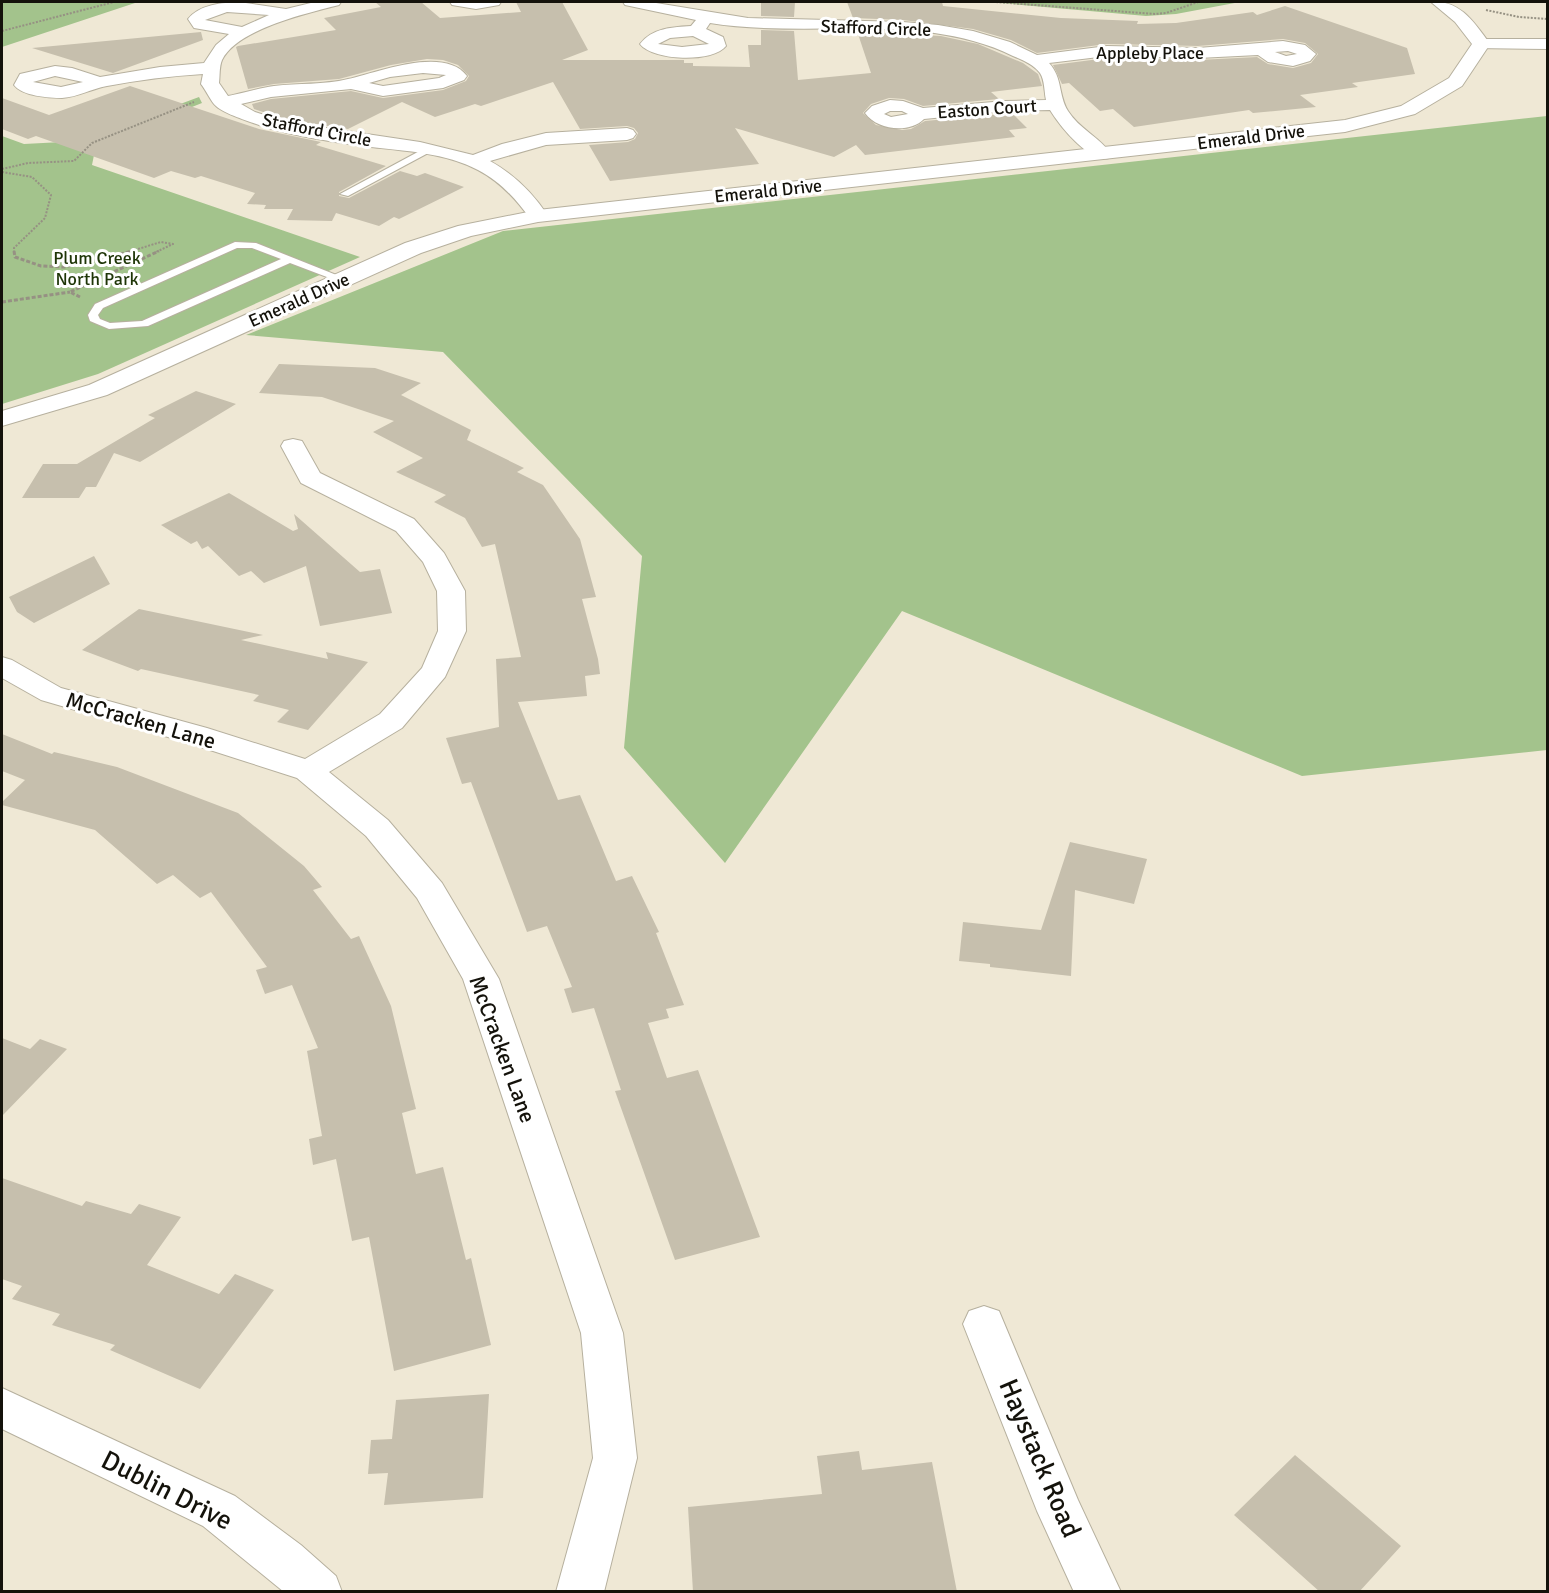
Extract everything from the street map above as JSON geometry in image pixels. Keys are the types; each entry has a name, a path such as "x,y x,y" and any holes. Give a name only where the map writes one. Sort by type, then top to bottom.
{"street":[{"path":"333,2 286,14 245,32 227,44 215,58 210,68 210,83 221,100 271,92 352,84 378,74 435,67 451,69 458,76 443,83 382,91 352,84"},
{"path":"458,2 476,4 494,2"},
{"name":"Stafford Circle","path":"631,2 701,25 921,28 977,38 1016,50 1048,71 1054,85 1056,105 1078,134 1102,154"},
{"path":"1439,2 1461,18 1481,44 1548,44"},
{"path":"245,32 200,25 195,19 210,10 237,5 286,14"},
{"name":"Emerald Drive","path":"2,419 98,390 413,248 466,231 538,216 1345,126 1408,110 1456,82 1481,44"},
{"name":"Appleby Place","path":"1034,60 1107,51 1198,53 1266,50"},
{"path":"99,82 160,72 210,68"},
{"name":"Stafford Circle","path":"221,100 247,115 278,126 427,150 474,161 504,179 531,204 538,216"},
{"name":"Easton Court","path":"919,114 1005,106 1056,105"},
{"path":"474,161 509,148 546,139 627,134"},
{"path":"293,446 310,478 405,525 435,559 451,591 452,631 435,671 391,721 308,771"},
{"name":"McCracken Lane","path":"2,666 51,694 196,735 308,771 377,828 430,891 481,979 602,1333 615,1458 580,1592"},
{"name":"Haystack Road","path":"984,1324 1060,1511 1098,1592"},
{"name":"Dublin Drive","path":"2,1408 219,1511 285,1561 319,1592"}],"lane":[{"path":"345,194 427,150"},
{"path":"290,259 144,324 109,326 95,321 93,315 99,306 235,245 253,245 290,259 344,280"}],"path":[{"path":"2,31 114,2"},
{"path":"996,2 1155,14 1166,13 1198,2"},
{"path":"2,170 15,164 44,160 74,161 92,143 191,103 221,100"},
{"path":"2,170 32,177 51,195 45,218 14,248 15,257 40,266 64,267 105,259 161,242 173,244 70,292 2,302"},
{"path":"70,292 86,301"}],"green space":[{"path":"2,2 138,2 2,47"},
{"path":"989,2 1240,2 1176,14 1146,16"},
{"name":"Plum Creek North Park","path":"199,97 202,103 96,145 92,165 360,257 98,374 2,404 2,136 24,144 81,141"},
{"path":"1547,116 1547,750 1302,776 902,611 725,863 624,748 642,556 443,352 246,335 503,231"}],"building":[{"path":"375,2 421,2 440,18 521,12 516,2 562,2 588,50 562,60 684,60 684,63 693,63 693,66 750,67 748,45 761,45 761,30 794,31 798,80 871,73 857,31 941,36 978,44 1023,63 1038,74 1042,86 991,92 999,99 923,106 904,99 889,98 871,104 863,113 876,125 902,130 911,129 925,121 1012,113 1027,128 1009,130 1015,137 865,155 856,145 834,157 735,128 759,164 610,181 589,145 628,142 635,139 638,133 634,128 627,126 580,129 553,82 481,106 475,104 435,117 402,102 348,129 287,120 254,109 252,104 271,99 351,91 383,98 443,90 466,81 469,76 458,65 443,60 427,59 391,65 339,79 274,84 248,89 236,47 336,30 324,18 381,7"},
{"path":"761,2 795,2 794,17 761,16"},
{"path":"847,2 942,2 943,6 1061,18 1138,21 1137,24 1176,23 1253,12 1257,15 1285,6 1407,48 1415,74 1352,83 1358,87 1300,95 1316,107 1253,113 1249,110 1134,127 1113,109 1100,111 1069,83 1062,84 1053,65 1107,58 1198,60 1257,57 1268,64 1293,68 1311,63 1318,54 1305,43 1283,39 1198,46 1107,44 1037,53 1011,40 973,29 903,20 853,18"},
{"path":"201,32 203,40 113,73 32,48"},
{"path":"130,86 259,129 321,142 316,145 386,166 339,192 339,196 349,198 400,171 417,176 425,173 464,187 399,219 394,217 379,226 336,213 332,221 287,220 293,209 264,209 266,205 247,204 255,193 201,176 195,178 171,171 154,178 36,136 28,139 2,129 2,98 49,115"},
{"path":"279,364 375,368 421,383 401,395 471,430 467,440 524,468 517,472 543,485 580,539 596,597 582,599 600,674 585,676 587,696 518,702 558,800 580,795 616,881 632,876 659,932 656,933 684,1005 666,1009 669,1018 648,1023 667,1078 698,1070 760,1237 675,1260 615,1091 621,1090 594,1008 572,1013 564,989 572,987 547,926 527,932 471,782 462,784 446,738 499,727 496,659 521,657 495,544 482,547 465,518 434,502 446,495 396,472 423,458 373,432 394,421 322,397 259,393"},
{"path":"196,391 236,404 140,462 114,453 96,487 86,487 79,498 22,498 43,464 77,464 155,418 148,415"},
{"path":"229,493 293,531 298,529 294,514 360,572 380,569 392,613 320,626 306,566 264,583 251,571 239,576 208,546 202,549 197,541 191,544 161,525"},
{"path":"94,556 110,584 34,623 17,612 9,597"},
{"path":"139,609 263,635 241,640 328,659 326,652 368,662 308,730 277,722 289,710 253,701 259,695 141,669 138,671 82,650"},
{"path":"2,734 52,754 54,752 117,767 238,813 304,866 322,887 313,890 351,939 359,936 391,1006 416,1109 402,1113 416,1174 443,1167 466,1260 471,1258 491,1345 394,1371 369,1237 352,1241 336,1159 313,1165 309,1139 322,1136 307,1051 318,1048 292,985 265,994 256,970 267,967 211,892 200,898 173,875 157,884 95,830 2,805 2,802 25,780 2,771"},
{"path":"1070,842 1147,859 1134,904 1075,890 1071,976 990,967 990,964 959,961 963,922 1041,930"},
{"path":"2,1038 30,1049 40,1039 67,1049 2,1116"},
{"path":"2,1178 82,1206 86,1201 131,1214 139,1204 181,1217 147,1265 219,1294 235,1274 274,1290 200,1389 110,1350 115,1345 52,1325 60,1314 12,1299 22,1286 2,1279"},
{"path":"489,1394 483,1498 384,1505 388,1473 368,1474 371,1440 392,1439 396,1400"},
{"path":"859,1451 862,1470 932,1462 957,1592 693,1592 688,1507 822,1494 817,1456"},
{"path":"1295,1455 1401,1546 1359,1592 1320,1592 1234,1515"}]}
